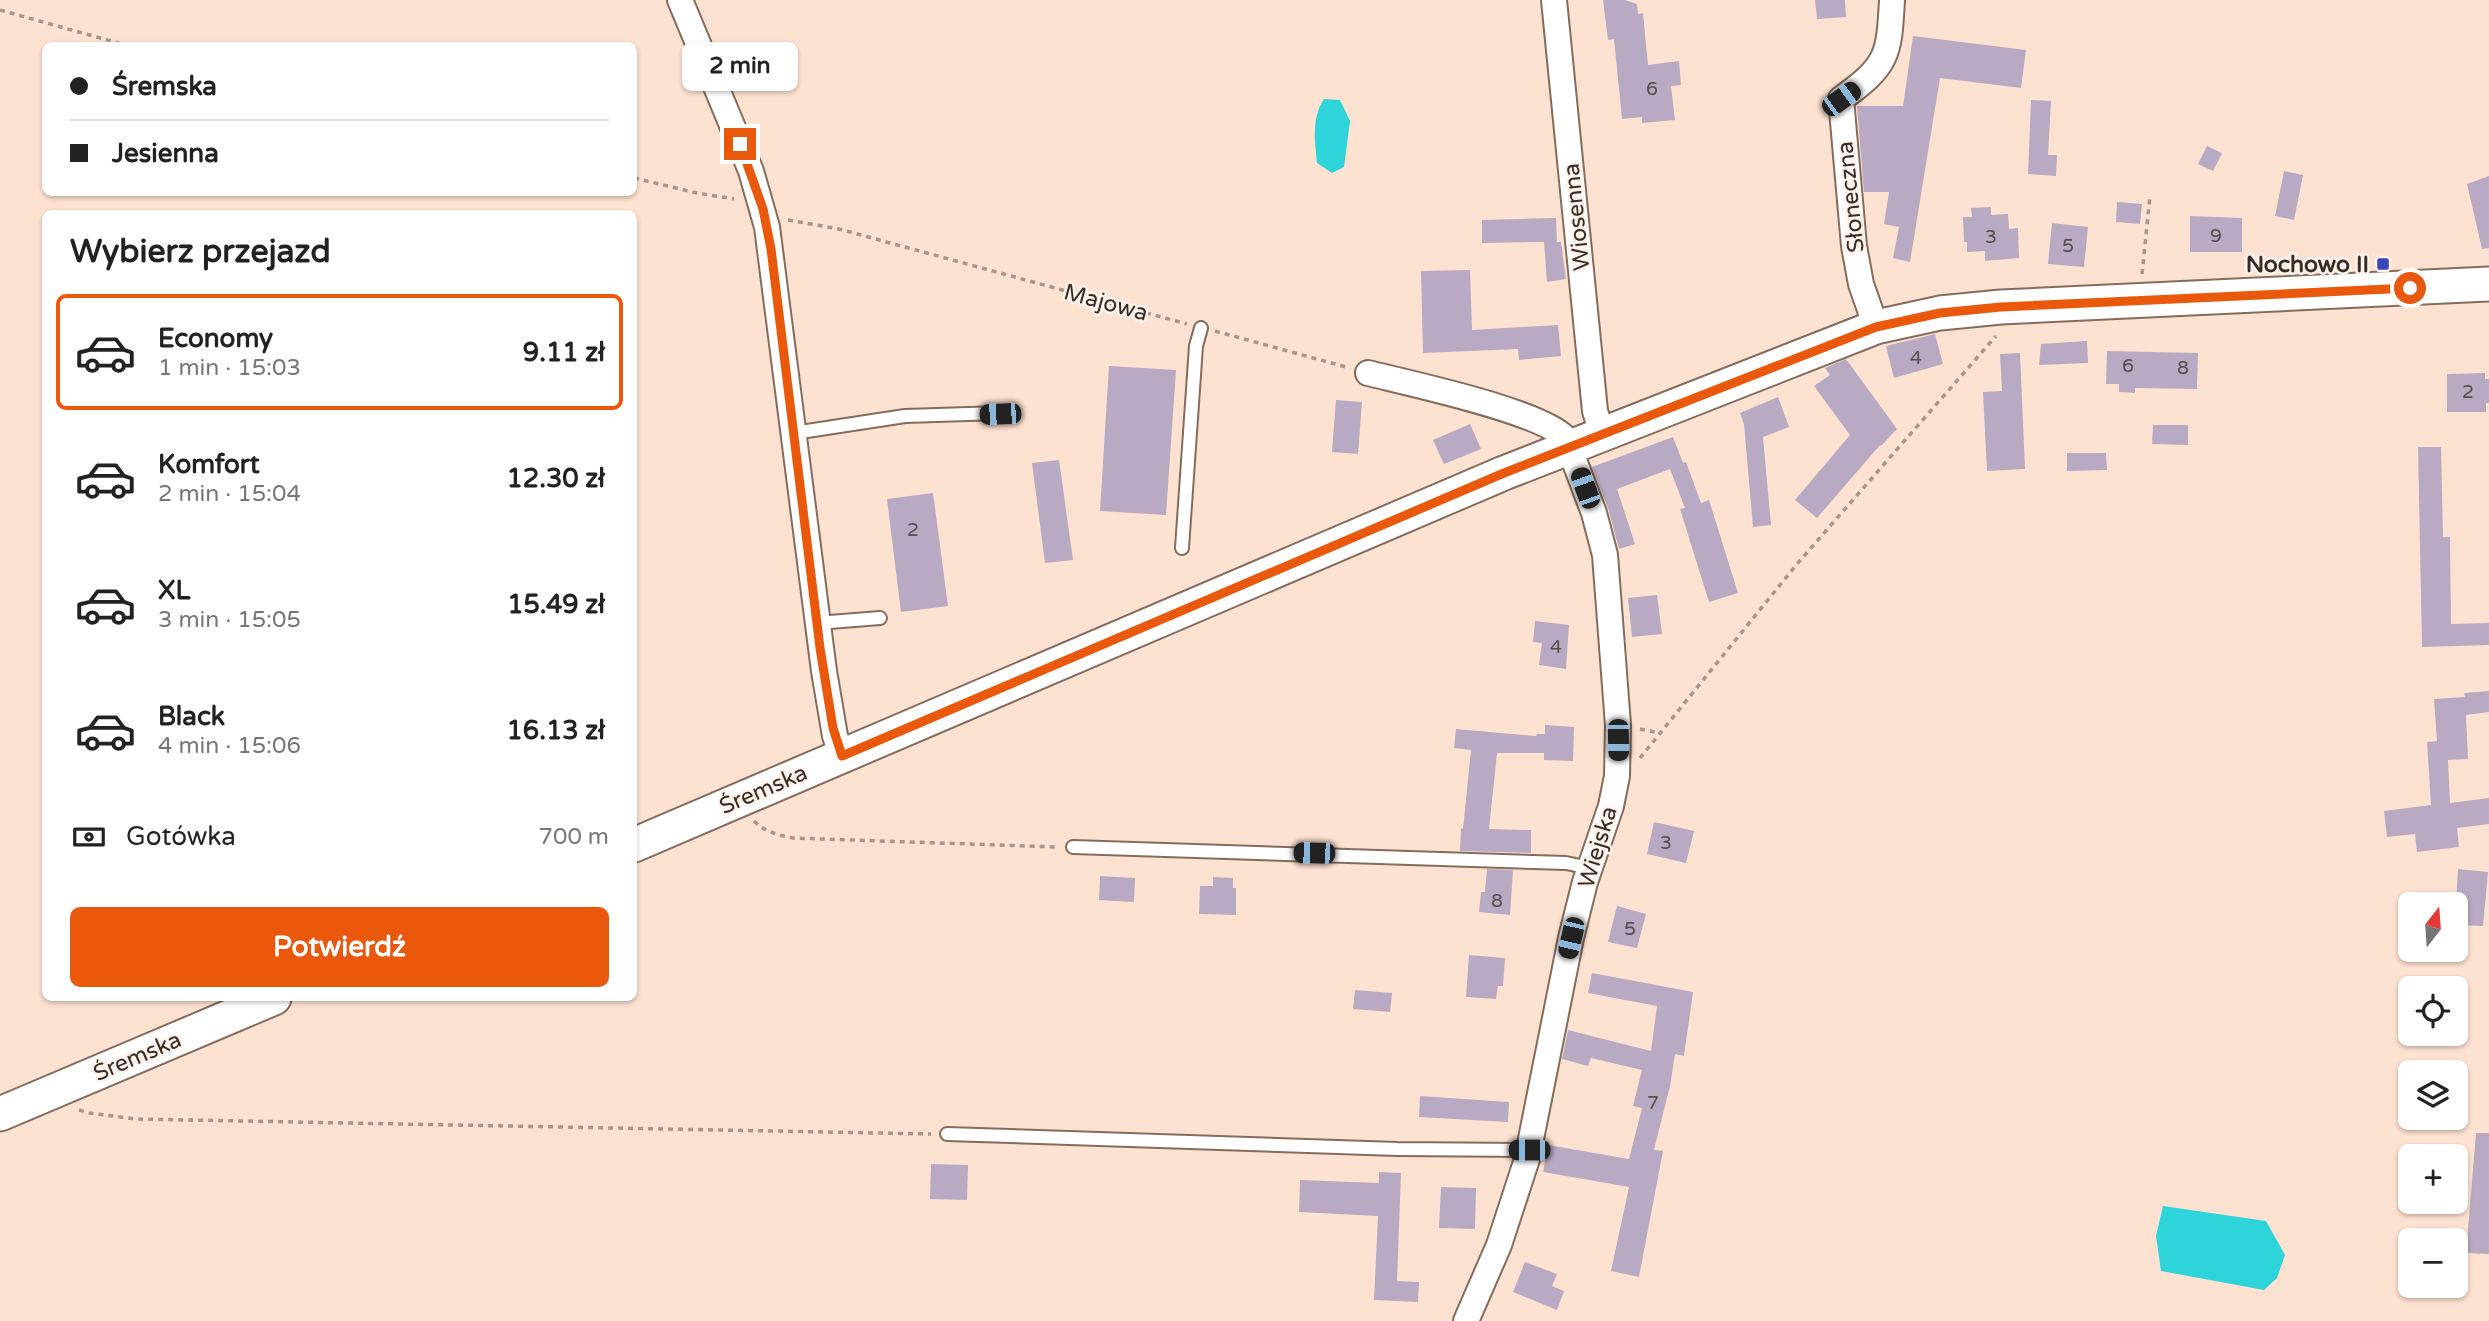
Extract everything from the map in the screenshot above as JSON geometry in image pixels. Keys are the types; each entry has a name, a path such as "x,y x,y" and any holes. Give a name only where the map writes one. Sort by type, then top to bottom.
{"main road":[{"name":"Śremska","path":"637,844 1319,551 1569,447 1876,327 1940,313 2001,307 2489,284"},
{"name":"Śremska","path":"0,1114 267,1001"}],"street":[{"path":"680,0 751,171 763,209 771,249 817,623 833,728 842,756"},
{"name":"Wiosenna","path":"1554,0 1592,386 1595,411 1602,434"},
{"name":"Słoneczna","path":"1876,327 1861,284 1854,246 1841,99 1873,74 1885,58 1890,41 1892,0"},
{"path":"1368,373 1521,415 1559,430 1569,447"},
{"name":"Wiejska","path":"1466,1321 1499,1245 1529,1150 1559,991 1590,868 1611,806 1617,776 1618,725 1605,555 1594,513 1569,447"}],"lane":[{"path":"1182,548 1196,346 1202,328"},
{"path":"794,433 905,416 1000,414"},
{"path":"817,623 880,618"},
{"path":"1073,847 1566,863 1590,868"},
{"path":"947,1134 1529,1150"}],"path":[{"path":"0,10 115,42"},
{"name":"Majowa","path":"637,179 697,193 747,199 778,219 839,229 1368,373"},
{"path":"2142,300 2150,196"},
{"path":"1617,776 1628,771 1797,565 1992,341 2000,327 2001,307"},
{"path":"739,800 760,827 776,835 793,838 1073,847"},
{"path":"63,1087 70,1107 89,1114 136,1119 947,1134"}],"water":[{"path":"1324,99 1340,100 1350,121 1344,167 1332,173 1317,163 1316,122"},
{"path":"2163,1206 2266,1221 2285,1255 2277,1278 2264,1290 2161,1271 2156,1236"}],"building":[{"path":"1603,0 1625,0 1637,4 1638,14 1643,13 1648,65 1679,61 1681,85 1671,86 1675,120 1642,123 1642,117 1622,119 1614,39 1608,40"},
{"path":"1815,0 1845,0 1846,17 1817,19"},
{"path":"1913,36 2026,50 2021,88 1940,78 1910,262 1893,258 1899,227 1884,224 1889,192 1864,192 1857,106 1903,106"},
{"path":"2031,100 2051,101 2048,155 2057,155 2056,176 2028,174"},
{"path":"2207,146 2222,153 2213,171 2198,164"},
{"path":"2284,171 2303,175 2294,220 2275,216"},
{"path":"2489,176 2489,248 2482,249 2467,184"},
{"path":"2117,202 2142,204 2140,224 2116,222"},
{"path":"1991,207 1991,215 2008,214 2009,229 2018,228 2019,258 1985,261 1985,251 1967,252 1963,217 1972,217 1971,208"},
{"path":"2190,216 2242,218 2242,252 2190,252"},
{"path":"1556,218 1557,242 1561,242 1566,279 1547,282 1544,242 1482,243 1482,220"},
{"path":"2052,223 2088,227 2084,267 2048,264"},
{"path":"1470,270 1472,330 1558,325 1561,356 1519,360 1518,349 1423,353 1421,271"},
{"path":"1935,334 1943,364 1894,378 1886,346"},
{"path":"2087,341 2088,363 2039,365 2041,344"},
{"path":"2107,351 2198,353 2197,389 2135,388 2135,393 2119,392 2119,384 2106,384"},
{"path":"2020,353 2025,469 1987,471 1983,392 2002,391 2000,354"},
{"path":"1846,359 1897,429 1817,518 1795,500 1850,435 1814,386 1830,375 1825,368"},
{"path":"1109,366 1176,370 1166,515 1100,511"},
{"path":"2485,373 2485,379 2489,379 2489,403 2486,403 2486,412 2447,412 2447,374"},
{"path":"1778,397 1789,427 1763,437 1771,525 1753,527 1744,424 1740,413"},
{"path":"1336,400 1362,402 1358,454 1332,452"},
{"path":"1470,424 1481,449 1444,464 1433,440"},
{"path":"2153,425 2188,425 2188,445 2152,444"},
{"path":"1673,437 1683,463 1686,462 1701,503 1709,500 1738,593 1709,602 1680,509 1685,508 1670,469 1617,489 1635,544 1619,549 1608,508 1592,467"},
{"path":"2418,447 2441,447 2443,537 2450,537 2451,624 2489,623 2489,645 2422,647"},
{"path":"2067,453 2106,453 2107,470 2067,471"},
{"path":"1059,460 1073,560 1045,563 1032,463"},
{"path":"933,493 948,606 901,612 887,499"},
{"path":"1657,595 1662,634 1632,637 1628,598"},
{"path":"1535,621 1569,625 1566,669 1539,665 1542,643 1533,642"},
{"path":"2489,691 2489,712 2466,715 2468,759 2448,760 2450,803 2489,798 2489,824 2457,828 2459,847 2417,852 2415,834 2387,837 2384,811 2431,805 2427,742 2437,741 2434,699 2465,697 2464,693"},
{"path":"1545,725 1574,727 1573,761 1544,760 1544,753 1497,753 1489,829 1531,830 1531,853 1460,851 1471,750 1454,748 1456,729 1536,736 1545,734"},
{"path":"1654,822 1694,831 1686,863 1647,854"},
{"path":"1487,869 1513,870 1510,915 1479,912 1481,892 1485,892"},
{"path":"2458,869 2488,872 2483,926 2468,925 2468,892 2457,892"},
{"path":"1100,876 1135,878 1134,902 1099,900"},
{"path":"1213,877 1233,878 1233,888 1236,888 1236,915 1199,914 1200,886 1213,886"},
{"path":"1617,906 1646,914 1637,948 1608,942"},
{"path":"1469,955 1505,958 1503,986 1498,986 1496,999 1466,997"},
{"path":"1592,973 1693,992 1684,1056 1675,1054 1654,1150 1663,1151 1639,1277 1611,1271 1629,1187 1543,1172 1548,1145 1629,1159 1642,1108 1633,1106 1642,1070 1591,1058 1588,1066 1562,1059 1568,1030 1651,1051 1657,1006 1588,993"},
{"path":"1355,990 1392,993 1390,1012 1353,1009"},
{"path":"1420,1096 1509,1102 1508,1122 1419,1117"},
{"path":"2476,1133 2489,1133 2489,1254 2468,1253"},
{"path":"931,1164 968,1165 967,1200 930,1199"},
{"path":"1379,1172 1401,1173 1397,1281 1419,1282 1418,1302 1374,1300 1378,1216 1299,1212 1300,1180 1379,1183"},
{"path":"1441,1187 1476,1188 1475,1229 1439,1228"},
{"path":"1525,1262 1557,1274 1552,1286 1564,1291 1557,1310 1513,1292"}],"place":[{"name":"Nochowo II","path":"2383,264"}],"route":[{"path":"740,144 763,209 771,249 820,648 833,728 842,756 1504,473 1876,327 1959,310 2410,288"}]}
